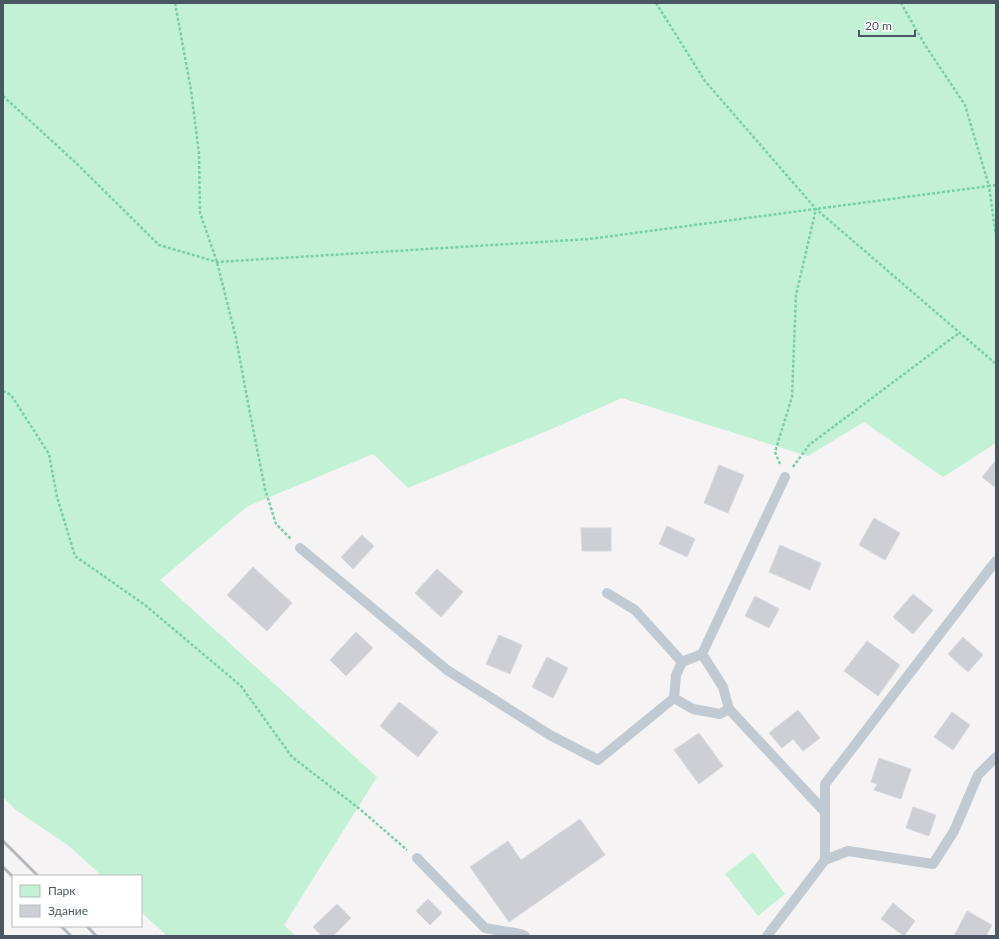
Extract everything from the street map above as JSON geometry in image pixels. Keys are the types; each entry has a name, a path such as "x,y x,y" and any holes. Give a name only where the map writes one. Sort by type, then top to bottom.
{"lane":[{"path":"300,548 447,670 550,735 598,760 674,698 676,675 682,662 702,654 786,477"},
{"path":"825,860 825,784 996,561"},
{"path":"607,593 636,610 682,662"},
{"path":"702,654 723,688 729,709 825,812"},
{"path":"674,698 693,709 720,714 729,709"},
{"path":"767,936 825,860 848,851 933,864 954,831 978,775 996,758"},
{"path":"417,858 485,928 525,936"}],"path":[{"path":"175,3 191,90 200,154 200,213 217,262 236,338 265,489 276,524 300,548"},
{"path":"656,3 705,81 816,209 996,364"},
{"path":"901,3 925,45 965,105 989,186 996,236"},
{"path":"3,96 76,164 159,245 217,262 589,239 996,185"},
{"path":"786,477 775,452 792,397 796,295 816,209"},
{"path":"786,477 809,444 959,333"},
{"path":"3,391 11,395 49,454 57,497 75,556 144,605 241,686 292,757 361,810 417,858"}],"green space":[{"path":"3,3 996,3 996,443 943,477 864,422 808,456 622,398 554,428 408,488 373,454 248,506 160,580 377,777 284,925 296,936 167,936 142,913 142,875 101,875 69,846 16,810 3,797"},
{"path":"753,852 785,894 758,916 725,874"}],"building":[{"path":"996,460 996,488 982,477"},
{"path":"719,465 744,475 728,513 704,503"},
{"path":"874,518 900,533 885,560 859,545"},
{"path":"667,526 695,539 687,557 659,544"},
{"path":"581,528 611,528 611,551 582,551"},
{"path":"362,535 374,546 353,569 341,557"},
{"path":"780,545 821,563 810,590 769,572"},
{"path":"253,567 292,603 267,631 227,595"},
{"path":"437,569 463,592 441,617 415,593"},
{"path":"913,594 933,610 913,634 893,617"},
{"path":"755,596 779,609 769,628 745,616"},
{"path":"356,632 373,648 346,676 330,660"},
{"path":"499,635 522,645 510,674 486,664"},
{"path":"963,637 983,655 968,672 948,654"},
{"path":"867,641 900,665 878,696 844,671"},
{"path":"547,657 568,668 553,698 532,687"},
{"path":"399,702 438,732 418,757 380,726"},
{"path":"798,710 820,738 803,751 793,739 782,748 769,733"},
{"path":"952,712 970,725 953,750 934,737"},
{"path":"699,733 723,766 699,784 674,750"},
{"path":"879,758 911,769 901,799 874,790 877,784 871,782"},
{"path":"913,807 936,815 929,836 906,828"},
{"path":"580,819 605,855 509,922 470,867 508,841 521,860"},
{"path":"428,899 442,913 430,925 416,911"},
{"path":"893,903 915,921 904,936 881,919"},
{"path":"337,904 351,918 333,936 322,936 313,927"},
{"path":"967,911 992,925 986,936 954,936"}],"railway":[{"path":"3,841 37,875"},
{"path":"3,867 12,876"},
{"path":"62,927 71,936"},
{"path":"88,927 96,936"}]}
